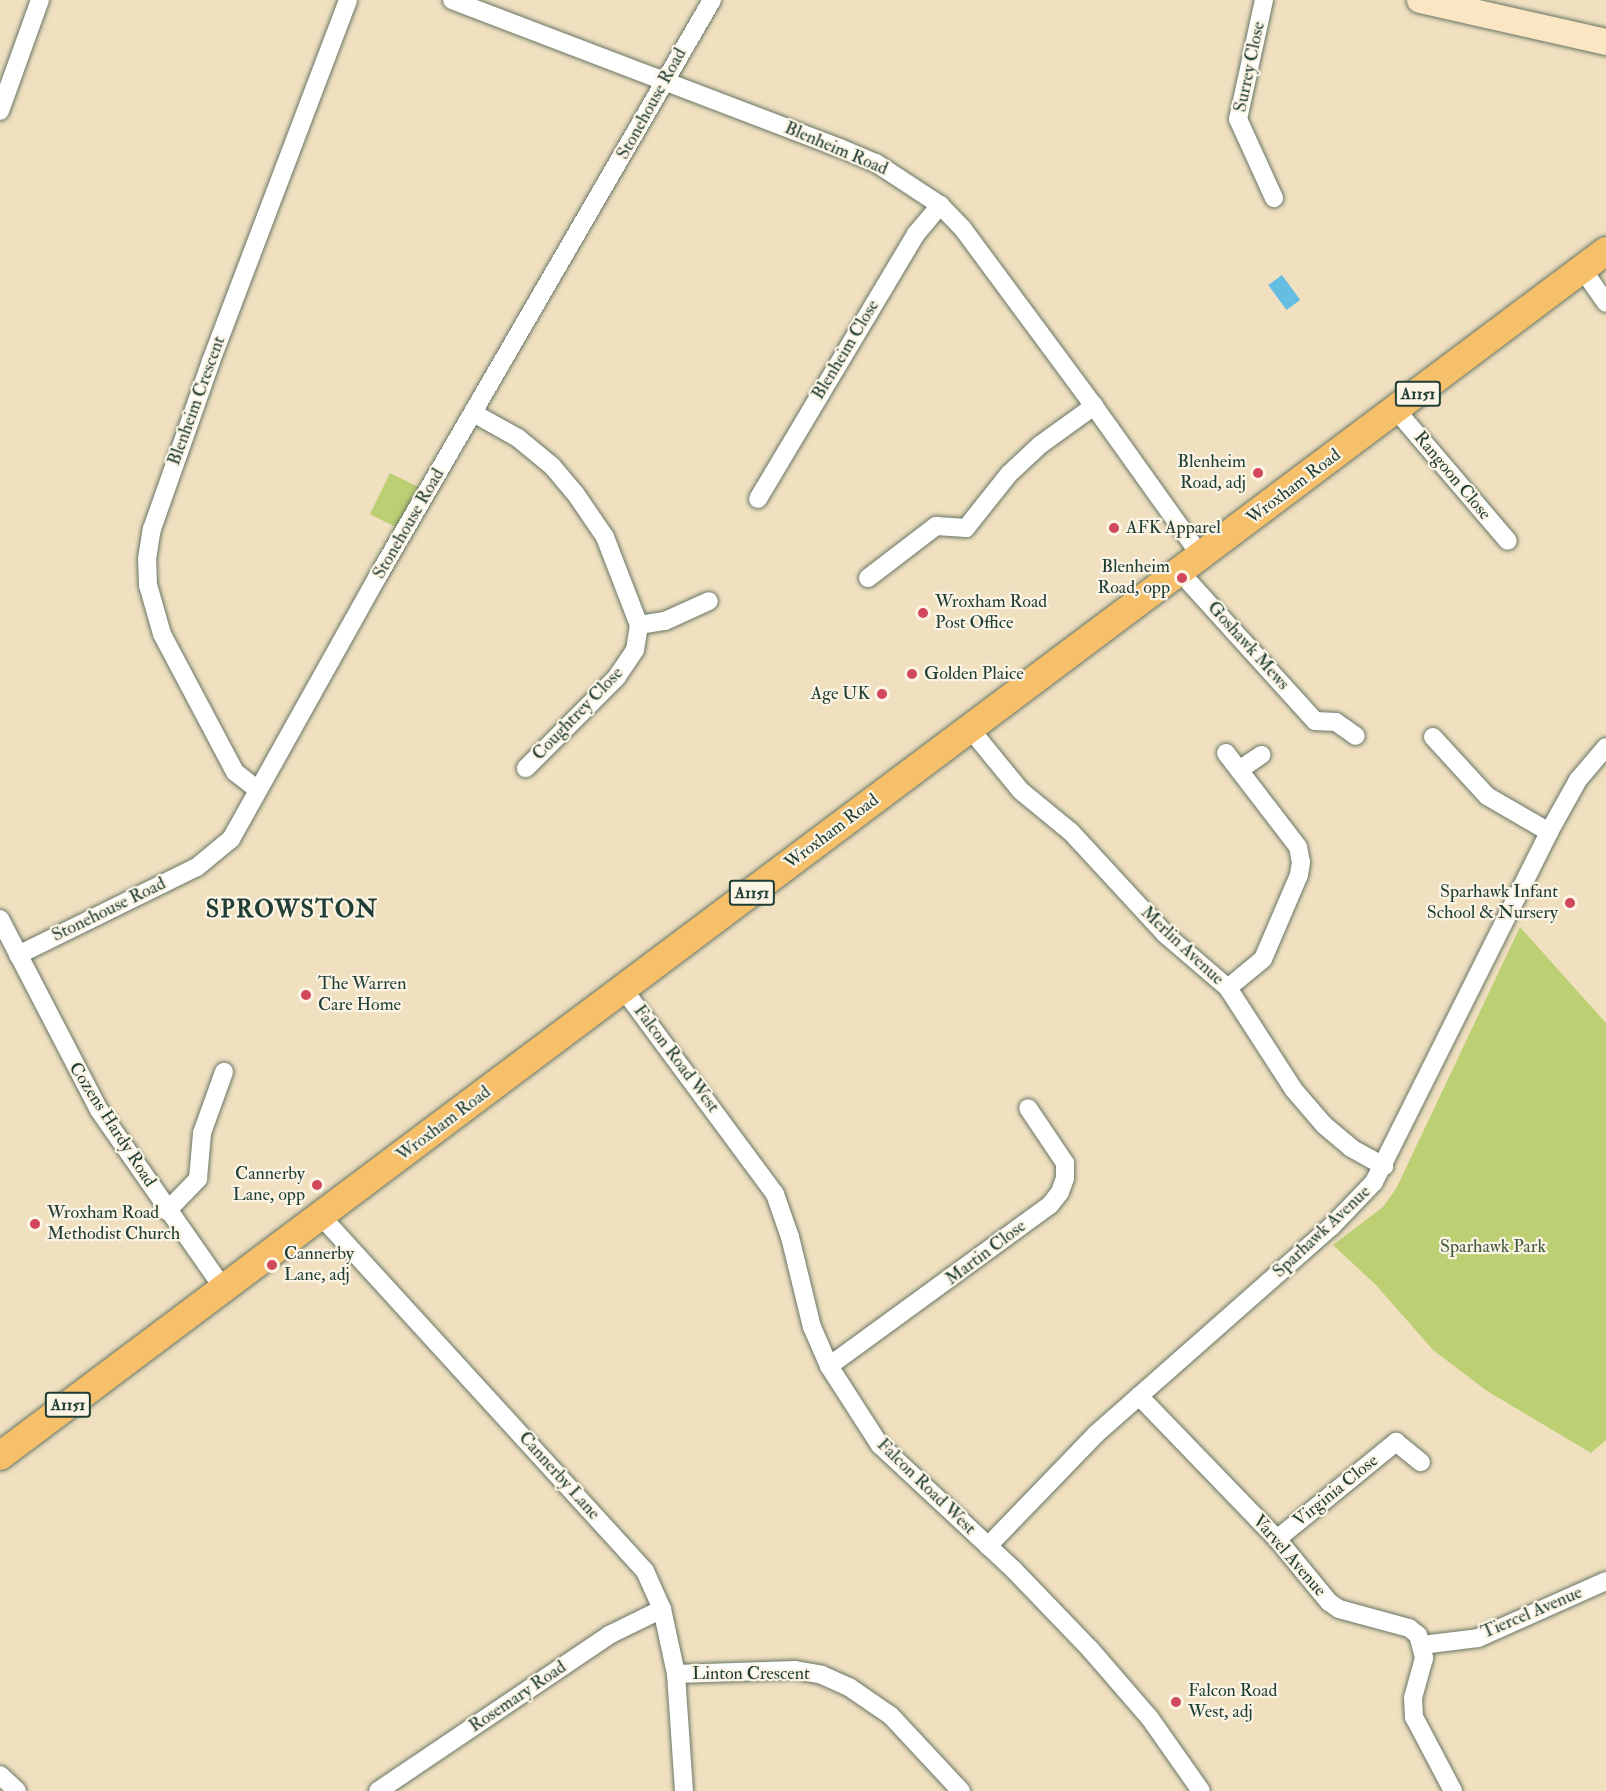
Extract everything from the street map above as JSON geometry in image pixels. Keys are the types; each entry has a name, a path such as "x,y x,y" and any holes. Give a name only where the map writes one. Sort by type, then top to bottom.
{"main road":[{"name":"Wroxham Road","path":"0,1456 971,730 1606,251"}],"street":[{"path":"0,111 40,0"},
{"name":"Blenheim Crescent","path":"258,790 236,772 162,634 148,585 147,559 152,529 212,361 348,0"},
{"name":"Blenheim Road","path":"452,0 876,163 940,205 963,229 1094,406 1191,564"},
{"name":"Stonehouse Road","path":"18,955 216,854 231,839 712,0"},
{"name":"Surrey Close","path":"1264,0 1238,119 1274,198"},
{"path":"1420,0 1606,42"},
{"name":"Blenheim Close","path":"758,499 916,234 940,205"},
{"path":"1583,270 1606,303"},
{"path":"868,578 936,526 966,528 1009,474 1040,445 1094,406"},
{"name":"Rangoon Close","path":"1396,410 1508,541"},
{"path":"475,414 518,438 552,466 575,493 605,537 639,625 665,621 709,601"},
{"name":"Goshawk Mews","path":"1191,564 1315,721 1336,723 1356,736"},
{"name":"Coughtrey Close","path":"526,768 617,677 635,650 639,625"},
{"name":"Merlin Avenue","path":"971,730 1021,791 1071,832 1165,933 1228,988 1294,1090 1324,1125 1351,1148 1384,1166"},
{"path":"1433,737 1486,796 1549,832"},
{"name":"Sparhawk Avenue","path":"988,1546 1042,1487 1139,1396 1357,1202 1384,1166 1549,832 1578,780 1606,747"},
{"path":"1226,753 1304,847 1299,875 1263,959 1228,988"},
{"path":"1239,770 1260,755"},
{"name":"Cozens Hardy Road","path":"0,919 72,1064 167,1211 224,1289"},
{"name":"Falcon Road West","path":"624,990 775,1194 790,1237 812,1327 830,1366 885,1453 988,1546 1127,1689 1201,1791"},
{"path":"167,1211 198,1179 202,1133 224,1072"},
{"name":"Martin Close","path":"830,1366 1041,1212 1060,1192 1065,1179 1065,1163 1028,1108"},
{"name":"Cannerby Lane","path":"320,1215 645,1570 662,1609 676,1674 684,1791"},
{"name":"Varvel Avenue","path":"1139,1396 1276,1539 1329,1602 1340,1609 1409,1628 1422,1645"},
{"name":"Virginia Close","path":"1276,1539 1392,1438 1421,1462"},
{"name":"Tiercel Avenue","path":"1422,1645 1478,1638 1606,1581"},
{"name":"Rosemary Road","path":"378,1791 609,1635 662,1609"},
{"path":"1422,1645 1424,1658 1413,1698 1414,1717 1453,1791"},
{"name":"Linton Crescent","path":"676,1674 795,1670 822,1675 849,1687 891,1716 961,1791"},
{"path":"0,1775 17,1791"}],"green space":[{"path":"390,473 421,488 400,529 370,514"},
{"name":"Sparhawk Park","path":"1520,927 1606,1023 1606,1440 1591,1453 1487,1391 1433,1350 1376,1285 1333,1245 1383,1207 1396,1189"}],"water":[{"path":"1282,275 1300,300 1286,310 1268,285"}],"place":[{"name":"Blenheim Road, adj","path":"1258,473"},
{"name":"AFK Apparel","path":"1114,528"},
{"name":"Blenheim Road, opp","path":"1182,578"},
{"name":"Wroxham Road Post Office","path":"923,613"},
{"name":"Golden Plaice","path":"912,674"},
{"name":"Age UK","path":"882,694"},
{"name":"Sparhawk Infant School & Nursery","path":"1570,903"},
{"name":"The Warren Care Home","path":"306,995"},
{"name":"Cannerby Lane, opp","path":"317,1185"},
{"name":"Wroxham Road Methodist Church","path":"35,1224"},
{"name":"Cannerby Lane, adj","path":"272,1265"},
{"name":"Falcon Road West, adj","path":"1176,1702"}],"district":[{"name":"SPROWSTON","path":"292,910"}]}
